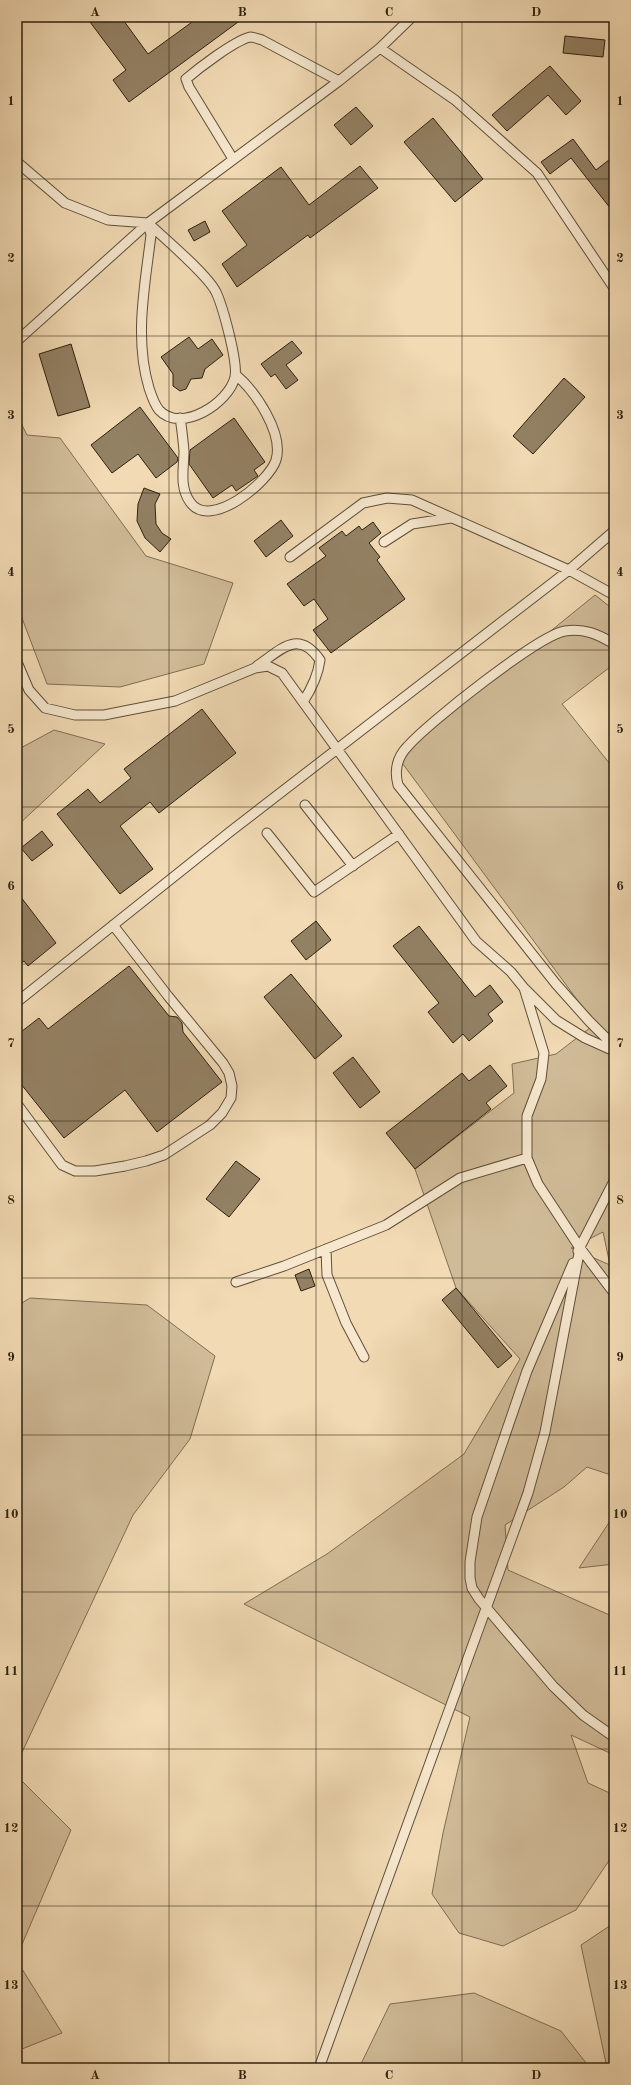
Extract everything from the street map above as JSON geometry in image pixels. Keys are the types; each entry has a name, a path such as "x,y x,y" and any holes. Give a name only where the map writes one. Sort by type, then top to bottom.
{"lane":[{"path":"17,341 148,223 338,81 380,48 412,17"},
{"path":"233,159 188,87 186,79 195,72 240,42 252,37 262,40 338,81"},
{"path":"380,48 456,100 537,173 614,288"},
{"path":"17,162 65,204 108,220 148,223 204,276 215,290 221,305 233,352 236,375 231,390 214,407 188,418 171,417 159,410 151,394 143,364 140,340 151,235 148,223"},
{"path":"180,418 184,450 183,481 190,502 198,509 210,511 224,508 236,502 265,477 276,460 276,435 269,416 242,380 236,375"},
{"path":"290,557 363,503 387,498 412,500 569,570 614,595"},
{"path":"384,542 412,524 451,518"},
{"path":"17,1002 231,831 569,570 614,531"},
{"path":"614,644 593,633 578,630 563,631 550,636 531,648 447,711 407,746 397,763 395,773 398,785 556,984 614,1046"},
{"path":"17,662 29,690 45,708 75,715 104,715 175,701 254,668 288,646 299,643 312,648 320,660 313,686 303,702"},
{"path":"275,670 276,656 279,651"},
{"path":"254,668 268,666 282,673 476,941 511,972 524,988 556,1020 585,1038 614,1051"},
{"path":"292,687 302,689 313,686"},
{"path":"305,805 353,866"},
{"path":"267,833 314,892 399,834"},
{"path":"17,1104 62,1165 75,1171 96,1171 146,1161 164,1155 210,1125 222,1113 231,1098 232,1086 229,1073 223,1063 168,996 113,925"},
{"path":"524,988 544,1053 541,1079 526,1116 527,1158 538,1184 580,1248 614,1293"},
{"path":"236,1282 326,1250 386,1225 460,1178 527,1158"},
{"path":"614,1181 580,1248 527,1372 477,1517 470,1562 470,1578 472,1588 486,1608 553,1686 583,1715 614,1737"},
{"path":"319,2068 528,1493 545,1432 580,1248"},
{"path":"326,1250 327,1276 346,1323 364,1357"}],"shaded area":[{"path":"17,415 27,435 60,438 146,556 233,583 204,664 120,687 47,684 17,605"},
{"path":"595,595 614,610 614,664 562,704 614,769 614,1270 610,1266 609,1324 614,1331 614,1476 587,1467 564,1487 505,1525 508,1570 614,1617 614,1755 571,1735 588,1783 614,1795 614,1853 576,1910 503,1946 459,1933 432,1894 443,1833 470,1717 244,1604 327,1554 464,1454 520,1359 456,1288 415,1169 514,1093 512,1064 556,1054 595,1024 397,756","holes":["603,1232 610,1265 571,1248"]},
{"path":"54,730 105,744 17,826 17,750"},
{"path":"30,1298 147,1305 215,1356 190,1439 133,1515 17,1763 17,1306"},
{"path":"614,1515 614,1564 579,1568"},
{"path":"17,1776 71,1830 17,1956"},
{"path":"614,1923 614,2068 607,2068 581,1945"},
{"path":"17,1961 62,2033 17,2051"},
{"path":"474,1993 561,2031 590,2068 359,2068 390,2004"}],"building":[{"path":"96,17 121,17 148,54 199,17 245,17 129,102 113,80 126,70 90,22"},
{"path":"565,36 605,40 603,57 563,53"},
{"path":"550,66 581,101 566,115 548,95 507,131 492,115"},
{"path":"356,107 373,126 351,145 334,125"},
{"path":"433,118 483,179 455,202 404,142"},
{"path":"573,139 596,170 614,156 614,213 571,158 550,174 541,162"},
{"path":"360,166 378,188 310,238 308,235 237,287 222,264 247,245 222,211 281,167 309,205"},
{"path":"205,221 210,232 194,241 188,230"},
{"path":"189,337 198,349 212,339 223,355 205,369 202,378 191,379 186,389 180,391 173,386 173,374 161,357"},
{"path":"292,341 302,353 286,365 298,380 286,389 275,374 271,377 261,364"},
{"path":"71,344 90,407 58,416 39,354"},
{"path":"564,378 585,397 533,454 513,436"},
{"path":"140,407 178,458 177,462 156,478 138,454 112,473 91,445"},
{"path":"234,418 265,462 254,470 258,476 236,491 232,485 213,498 189,464 190,450"},
{"path":"144,488 160,494 155,504 156,524 162,533 171,539 160,552 145,538 137,521 138,504"},
{"path":"281,520 293,536 266,557 254,541"},
{"path":"373,522 381,533 369,543 380,557 377,560 405,599 331,653 313,630 328,619 314,599 304,606 287,584 326,556 319,548 342,531 346,536 359,526 362,530"},
{"path":"202,709 236,753 159,813 150,802 120,826 153,869 120,894 57,814 88,789 100,803 131,778 124,769"},
{"path":"42,831 53,845 32,861 21,848"},
{"path":"17,892 56,943 28,966 24,961 17,967"},
{"path":"316,921 331,940 306,960 291,941"},
{"path":"419,926 475,997 490,985 503,1002 488,1014 493,1021 469,1041 463,1034 453,1043 428,1012 439,1003 393,946"},
{"path":"129,966 169,1016 177,1017 182,1023 183,1032 222,1082 157,1132 125,1090 64,1138 17,1079 17,1035 39,1018 48,1029"},
{"path":"291,974 342,1036 315,1059 264,997"},
{"path":"353,1057 380,1092 360,1108 333,1073"},
{"path":"490,1065 507,1086 486,1103 491,1109 415,1169 386,1133 462,1073 469,1081"},
{"path":"236,1161 260,1179 229,1217 206,1199"},
{"path":"309,1269 315,1286 301,1291 295,1275"},
{"path":"456,1288 512,1356 498,1368 442,1300"}]}
